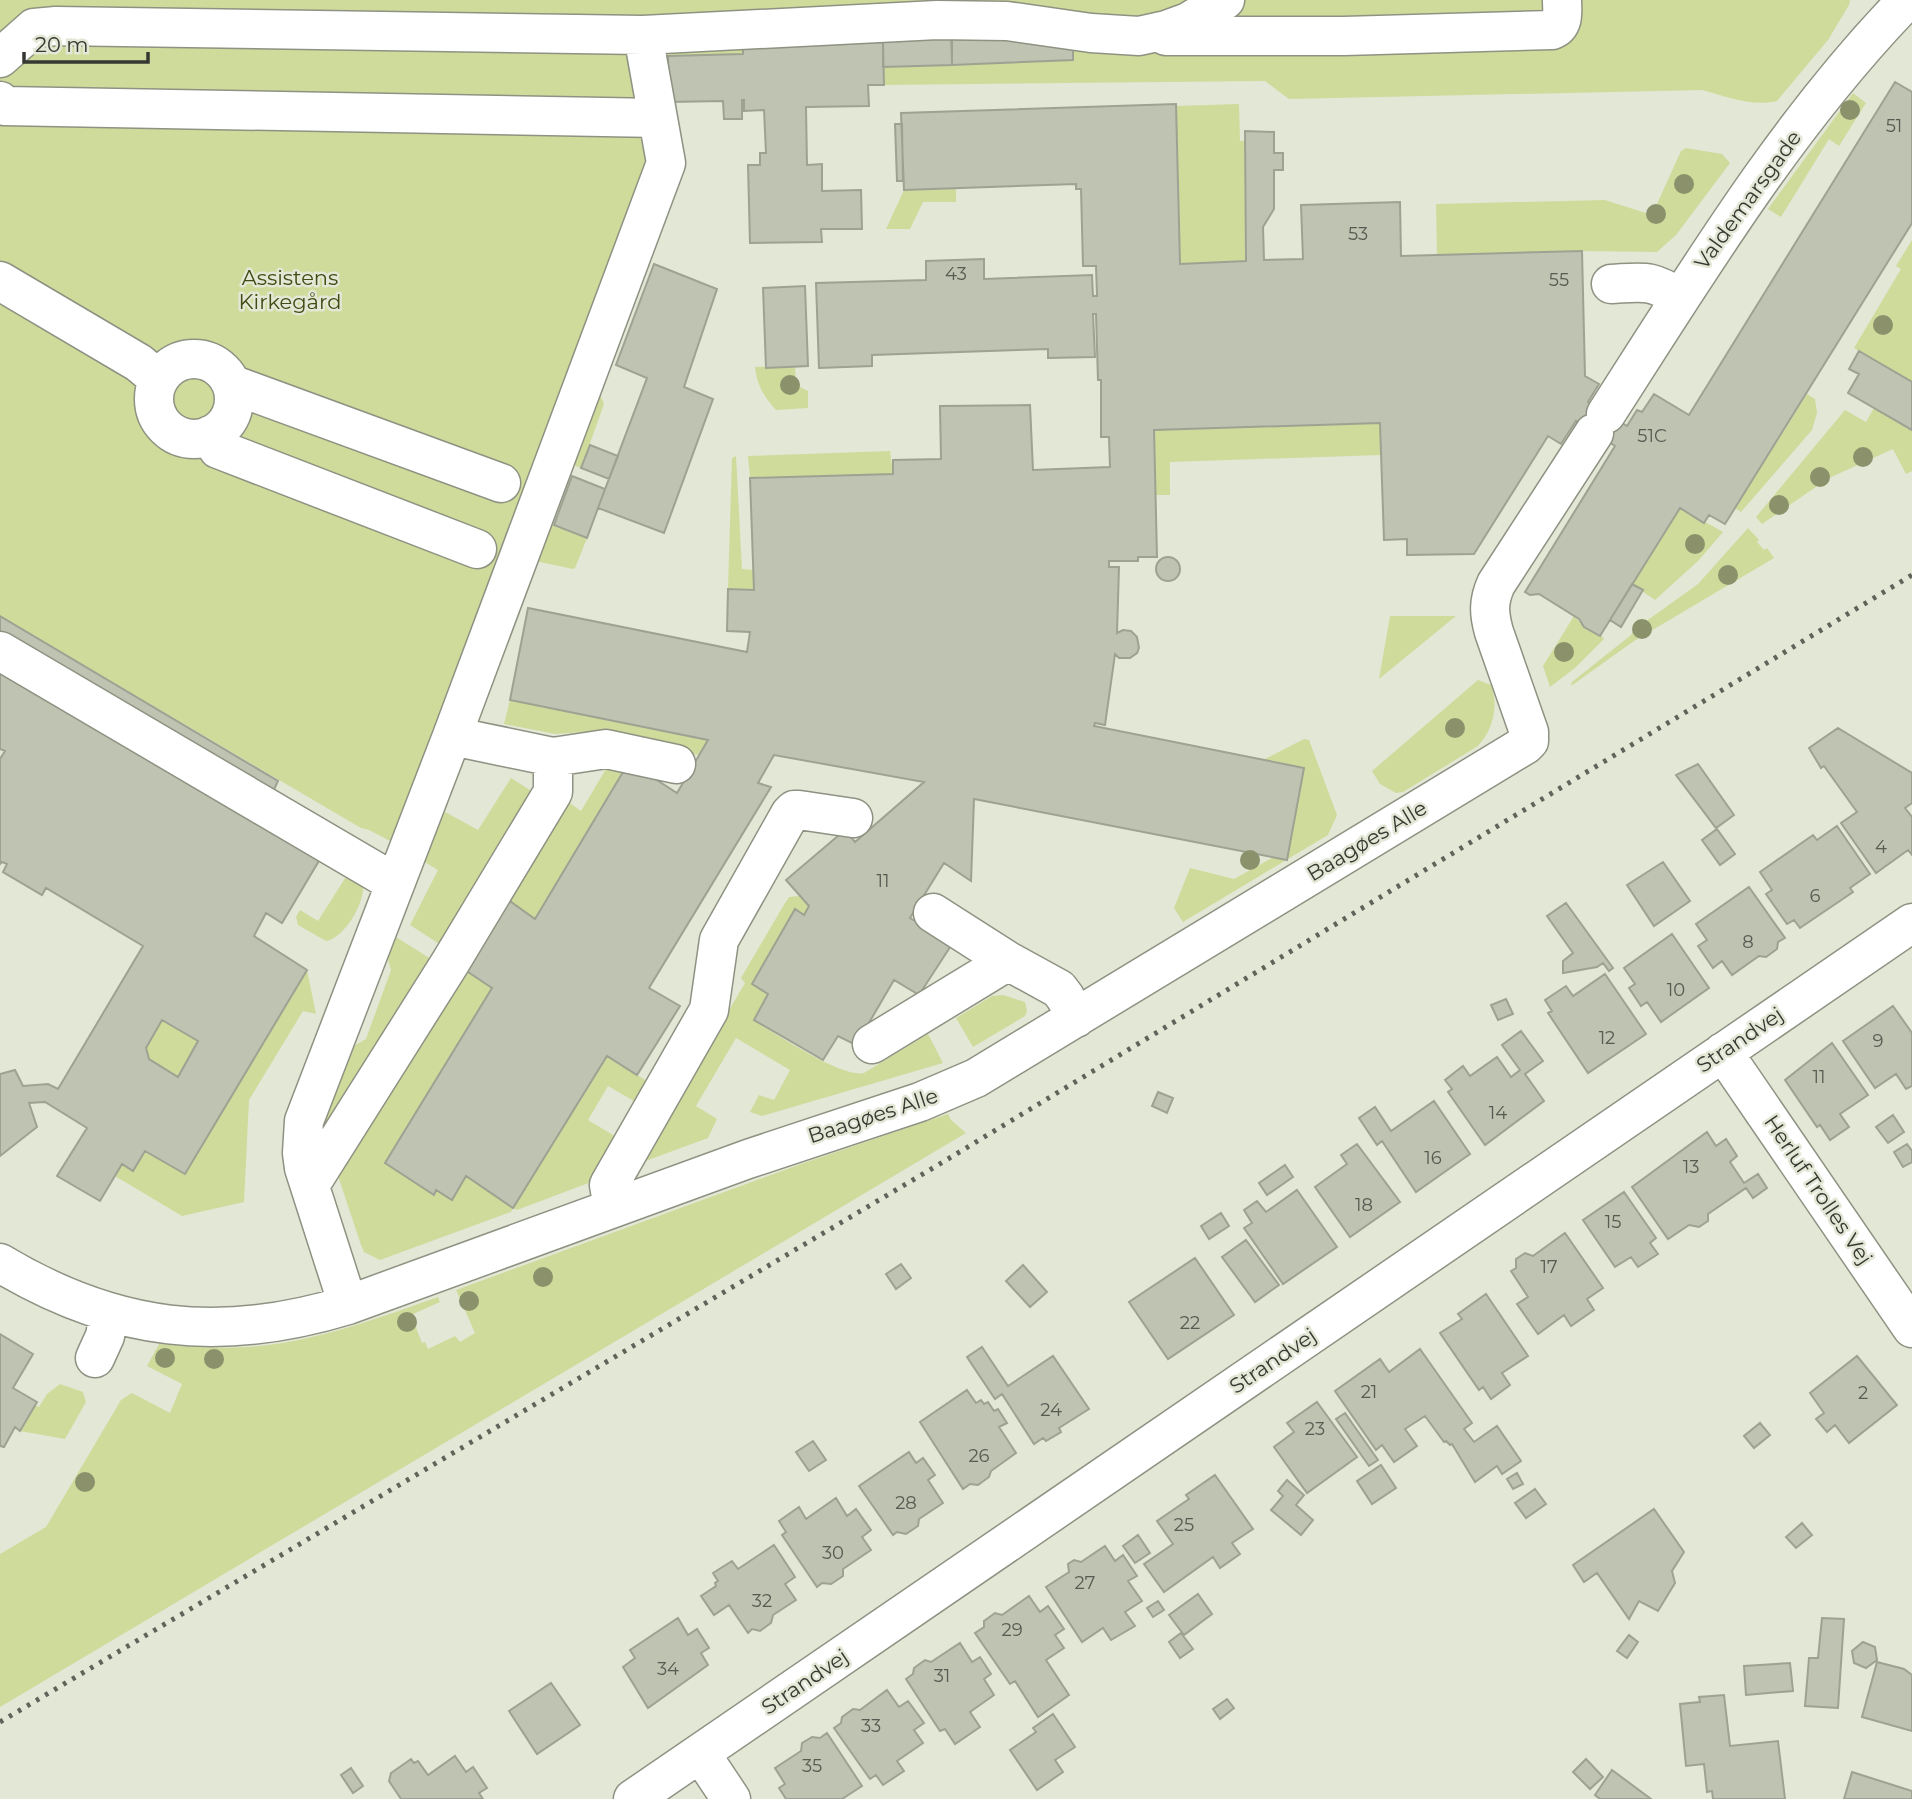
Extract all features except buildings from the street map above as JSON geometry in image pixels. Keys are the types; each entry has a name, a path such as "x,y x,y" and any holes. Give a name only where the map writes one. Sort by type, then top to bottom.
{"street":[{"path":"1139,36 1188,22 1225,0"},
{"path":"0,58 27,14 324,15 643,35 936,10 1091,33 1139,36 1344,36 1552,30 1558,28 1562,21 1562,0"},
{"name":"Valdemarsgade","path":"1496,584 1705,257 1787,144 1864,45 1907,0"},
{"path":"348,1305 302,1153 304,1121 452,736 666,163 643,35"},
{"path":"0,102 4,106 659,118"},
{"path":"0,281 139,363 159,379"},
{"path":"1611,284 1650,282 1680,298"},
{"path":"202,359 214,364 231,384 234,398 231,413 222,426 201,438 181,437 164,426 155,408 154,398 159,379 166,369 177,362 202,359"},
{"path":"231,384 501,483"},
{"path":"210,435 218,449 477,549"},
{"name":"Baagøes Alle","path":"0,1263 51,1291 109,1313 188,1327 229,1328 289,1321 348,1305 783,1146 943,1093 976,1078 1525,745 1529,741 1529,732 1490,615 1490,597 1496,584"},
{"path":"0,651 395,883"},
{"path":"452,736 554,757 606,749 676,764"},
{"path":"310,1185 450,963 553,792 554,757"},
{"path":"613,1208 609,1185 709,1010 719,940 790,814 799,810 853,818"},
{"path":"933,913 1008,961 1059,989 1076,1018"},
{"name":"Strandvej","path":"633,1799 1912,923"},
{"path":"872,1044 1008,961"},
{"name":"Herluf Trolles Vej","path":"1723,1052 1912,1328"},
{"path":"95,1358 105,1336 109,1313"},
{"path":"701,1754 731,1799"}],"green space":[{"name":"Assistens Kirkegård","path":"0,0 1850,0 1828,40 1777,101 1758,103 1702,90 1289,99 1265,81 884,85 883,67 1073,60 1072,45 1046,35 743,46 743,54 669,102 392,842 361,828 0,616"},
{"path":"1853,93 1866,103 1839,146 1829,139 1781,217 1768,209"},
{"path":"1239,104 1240,141 1245,141 1246,261 1180,264 1176,106"},
{"path":"1686,148 1722,154 1730,163 1676,235 1657,252 1437,255 1436,204 1605,200 1652,215 1681,151"},
{"path":"956,188 956,202 923,202 910,229 886,229 904,190"},
{"path":"1912,240 1912,382 1854,348 1901,269 1896,266"},
{"path":"795,366 796,385 808,391 808,408 776,410 762,390 755,367"},
{"path":"600,394 604,404 581,468 565,462"},
{"path":"1807,394 1815,399 1817,413 1812,430 1741,512 1735,508"},
{"path":"1874,408 1912,430 1912,471 1906,474 1893,449 1829,478 1762,524 1756,517 1845,410 1866,422"},
{"path":"1380,423 1381,455 1170,462 1170,495 1156,495 1154,430"},
{"path":"890,451 893,474 750,478 748,456"},
{"path":"736,456 742,569 754,570 754,590 728,589 732,458"},
{"path":"1680,508 1723,532 1698,561 1655,600 1632,584"},
{"path":"545,520 587,538 575,568 540,562 535,558"},
{"path":"1748,528 1759,540 1757,542 1764,550 1767,548 1774,558 1634,641 1571,686 1572,682 1634,630 1698,584"},
{"path":"1390,616 1456,616 1379,679"},
{"path":"1574,616 1584,627 1604,639 1575,668 1550,687 1543,666"},
{"path":"1478,680 1491,685 1494,709 1491,725 1478,746 1403,792 1396,793 1380,784 1372,771"},
{"path":"510,700 708,740 699,755 583,732 555,734 504,724"},
{"path":"1304,739 1309,740 1337,815 1328,835 1183,922 1174,908 1190,868 1234,879 1274,857 1304,768 1263,760"},
{"path":"609,764 622,773 535,919 504,897 564,799 581,811"},
{"path":"511,778 536,794 444,947 410,925 438,870 418,858 438,808 478,830"},
{"path":"349,872 363,883 363,891 358,908 347,926 326,941 298,925 296,917 300,910 318,921"},
{"path":"800,896 809,906 754,1021 825,1062 854,1073 864,1073 928,1034 943,1063 762,1116 750,1112 759,1095 774,1100 790,1070 736,1038 696,1106 717,1119 708,1138 640,1163 745,983 741,978 785,903 789,897"},
{"path":"391,934 431,959 325,1132 321,1126 347,1050 366,1039 391,970 385,949"},
{"path":"462,968 492,988 386,1163 433,1195 436,1190 452,1200 466,1176 607,1056 650,1083 639,1104 608,1086 588,1120 618,1138 591,1182 517,1210 513,1208 511,1212 380,1260 364,1252 337,1173"},
{"path":"307,970 316,1014 303,1011 249,1100 244,1202 182,1216 115,1176 122,1164 133,1171 145,1151 185,1174"},
{"path":"1003,995 1025,1002 1025,1016 973,1047 956,1018 992,996"},
{"path":"162,1020 198,1041 178,1077 149,1059 146,1048"},
{"path":"948,1114 966,1133 0,1707 0,1554 46,1527 121,1400 132,1393 170,1413 182,1384 147,1366 159,1344 235,1348 295,1341 344,1329 438,1297 440,1302 411,1315 422,1343 425,1342 428,1349 455,1336 460,1342 475,1333 456,1290 804,1163"},
{"path":"60,1384 83,1392 86,1402 65,1439 20,1431 35,1405 39,1407 47,1394"}],"railway":[{"path":"0,1722 938,1165 1912,575"}]}
